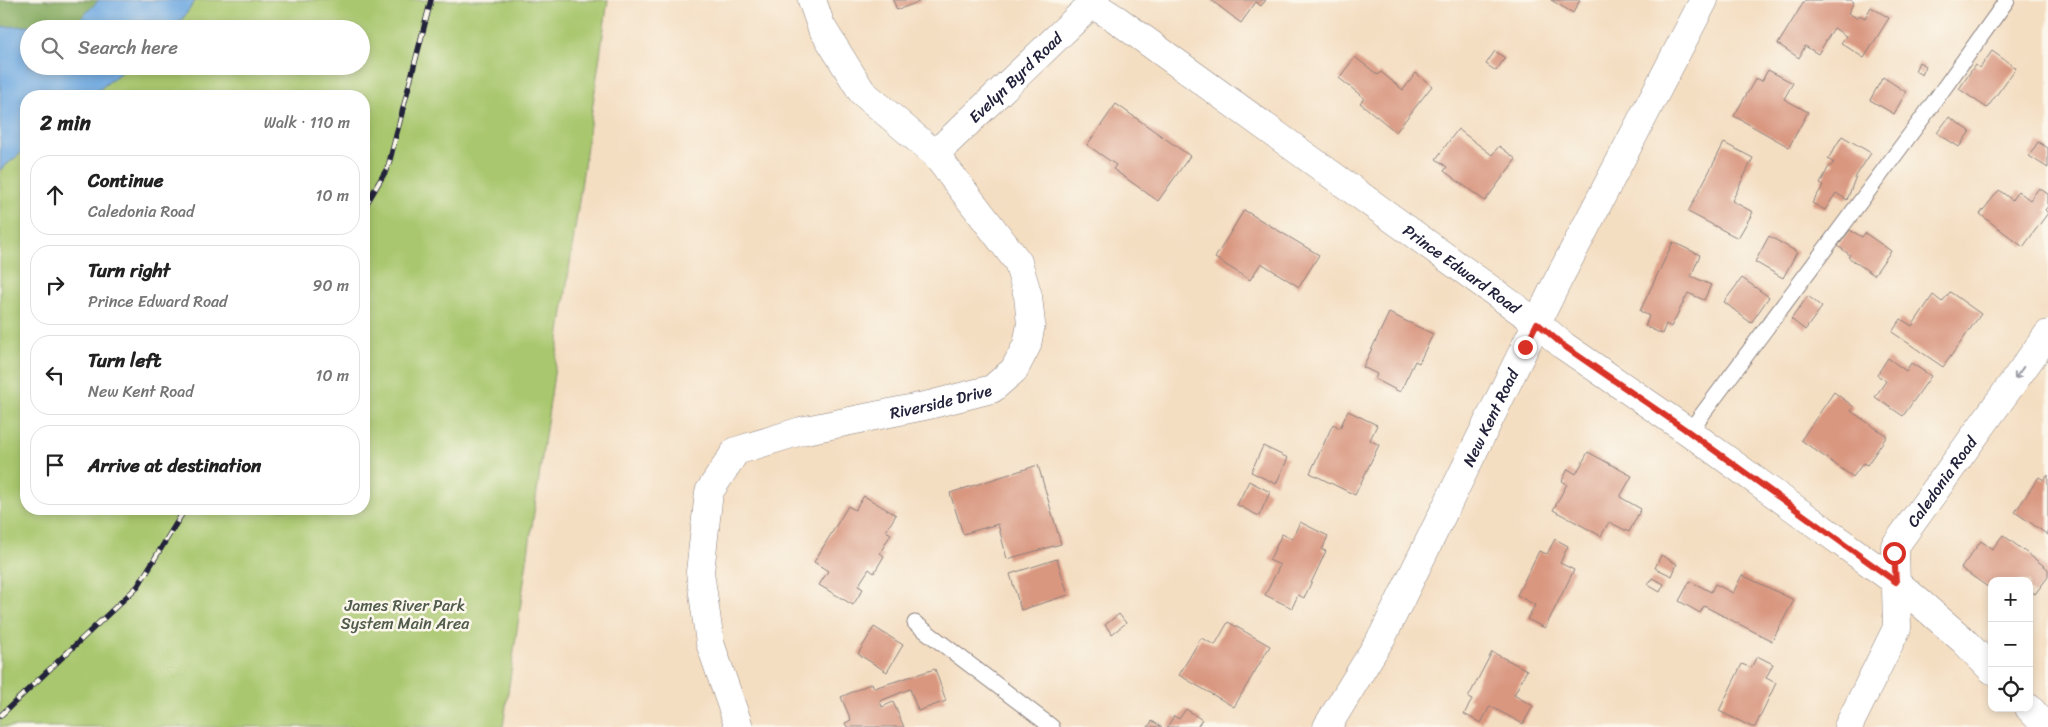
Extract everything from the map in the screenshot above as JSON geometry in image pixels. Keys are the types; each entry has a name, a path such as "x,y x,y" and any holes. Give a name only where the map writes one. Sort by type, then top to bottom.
{"street":[{"name":"Riverside Drive","path":"739,727 710,643 700,572 709,492 736,451 801,431 929,405 992,389 1014,370 1028,345 1032,324 1028,296 1018,262 935,154 862,92 821,26 812,0"},
{"name":"New Kent Road","path":"1327,727 1383,635 1537,323 1704,0"},
{"name":"Evelyn Byrd Road","path":"935,154 1094,2"},
{"name":"Prince Edward Road","path":"1094,2 1537,323 1564,346 1689,432 1896,582 1963,640 1989,667"},
{"name":"Caledonia Road","path":"1848,727 1897,628 1895,546 2048,334"},
{"path":"2033,712 2048,727"}],"lane":[{"path":"1689,432 1912,132 2006,0"},
{"path":"915,623 1052,727"}],"green space":[{"path":"0,0 99,0 80,20 20,20 20,26 0,27"},
{"name":"James River Park System Main Area","path":"196,0 608,0 503,727 0,727 0,170 20,154 20,515 370,515 370,90 99,90 118,75 370,75 370,20 182,20"}],"water":[{"path":"99,0 196,0 182,20 79,20"},
{"path":"20,26 20,75 118,75 99,90 20,90 20,154 0,170 0,27"}],"building":[{"path":"893,0 924,0 897,10"},
{"path":"1211,0 1266,0 1261,6 1256,2 1241,23"},
{"path":"1551,0 1580,0 1573,13"},
{"path":"1805,0 1851,0 1854,2 1848,13 1857,18 1859,15 1865,18 1871,7 1889,18 1864,58 1841,43 1846,36 1834,28 1818,54 1805,46 1799,58 1778,44"},
{"path":"1495,51 1505,58 1496,71 1486,64"},
{"path":"1992,51 2016,68 1987,108 1959,89 1975,65 1980,68"},
{"path":"1355,57 1378,75 1381,72 1403,90 1416,73 1432,86 1396,132 1360,103 1364,98 1339,78"},
{"path":"1919,62 1926,66 1922,75 1915,71"},
{"path":"1768,70 1793,83 1784,99 1808,112 1789,147 1734,116 1756,78 1762,81"},
{"path":"1883,77 1906,92 1894,114 1870,100"},
{"path":"1116,104 1190,156 1158,201 1113,169 1116,165 1087,145"},
{"path":"1949,117 1970,131 1959,147 1937,133"},
{"path":"1458,129 1492,155 1499,146 1516,159 1485,201 1444,171 1447,167 1436,159"},
{"path":"1842,136 1871,153 1856,176 1847,200 1836,193 1825,210 1812,203 1823,186 1820,184 1828,168 1834,163 1828,159"},
{"path":"2038,142 2048,148 2048,168 2029,156"},
{"path":"1724,143 1753,158 1732,201 1753,212 1738,238 1688,212"},
{"path":"2039,188 2048,194 2048,206 2045,210 2048,213 2023,247 1980,214 1999,190 2012,200 2018,191 2030,200"},
{"path":"1244,210 1319,255 1299,287 1261,263 1250,280 1215,258"},
{"path":"1850,230 1862,237 1865,233 1891,251 1874,275 1848,257 1850,255 1838,246"},
{"path":"1769,236 1797,252 1783,278 1755,262"},
{"path":"1673,242 1700,255 1691,276 1711,285 1704,300 1688,293 1671,327 1666,324 1662,334 1645,326 1649,316 1640,311"},
{"path":"1742,278 1769,297 1751,323 1724,302"},
{"path":"1950,292 1981,314 1943,367 1892,332 1901,319 1912,326 1933,295 1942,302"},
{"path":"1808,296 1822,307 1805,330 1791,319"},
{"path":"1389,313 1433,334 1419,363 1415,361 1400,392 1375,379 1377,374 1363,367"},
{"path":"1888,358 1906,371 1911,363 1931,376 1903,416 1875,397 1886,381 1877,375"},
{"path":"1834,392 1854,407 1851,411 1887,436 1867,465 1863,463 1853,477 1801,440"},
{"path":"1348,411 1377,425 1370,440 1379,445 1355,495 1310,473 1333,424 1340,428"},
{"path":"1263,446 1288,458 1276,484 1251,472"},
{"path":"1588,452 1632,476 1620,497 1641,509 1629,532 1609,522 1601,536 1553,510 1567,484 1562,481 1568,469 1576,474"},
{"path":"1038,465 1061,544 1007,559 998,524 963,534 950,493"},
{"path":"2048,475 2048,535 2015,512 2039,477 2044,480"},
{"path":"1249,481 1270,492 1259,516 1237,505"},
{"path":"864,496 896,515 886,531 891,534 880,553 884,556 874,573 869,569 858,586 863,589 853,605 819,585 828,571 814,562 848,506 855,510"},
{"path":"1300,522 1328,536 1322,550 1326,551 1304,598 1298,595 1292,608 1265,595 1280,565 1269,560 1282,534 1292,539"},
{"path":"2003,535 2048,569 2048,577 2035,594 2033,593 2033,577 1988,577 1988,587 1961,568 1981,541 1992,549"},
{"path":"1555,539 1568,546 1560,563 1574,570 1545,628 1527,619 1535,605 1517,595 1539,551 1547,554"},
{"path":"1661,555 1677,564 1672,576 1655,568"},
{"path":"1057,559 1068,595 1021,610 1010,574"},
{"path":"1742,575 1794,600 1772,641 1704,606 1700,613 1679,601 1690,581 1711,592 1715,584 1733,593"},
{"path":"1652,578 1664,584 1660,592 1648,585"},
{"path":"1119,614 1126,623 1112,634 1105,625"},
{"path":"1228,622 1270,646 1234,707 1179,675 1201,638 1215,645"},
{"path":"874,627 903,645 887,672 858,654"},
{"path":"1492,652 1527,670 1514,695 1533,706 1523,724 1490,706 1481,723 1464,714 1472,700 1468,698"},
{"path":"1757,656 1773,664 1766,678 1776,683 1755,727 1752,727 1719,711 1742,664 1751,668"},
{"path":"935,669 946,701 918,711 910,689 880,701 882,707 893,702 904,727 847,727 845,723 851,720 841,697 872,683 874,688"},
{"path":"1186,709 1202,720 1197,727 1167,727 1174,716 1179,719"},
{"path":"1152,721 1162,727 1148,727"}],"railway":[{"path":"370,198 388,167 431,0"},
{"path":"0,716 138,586 181,515"}],"route":[{"path":"1525,347 1537,323 1564,346 1689,432 1896,582 1894,553"}]}
